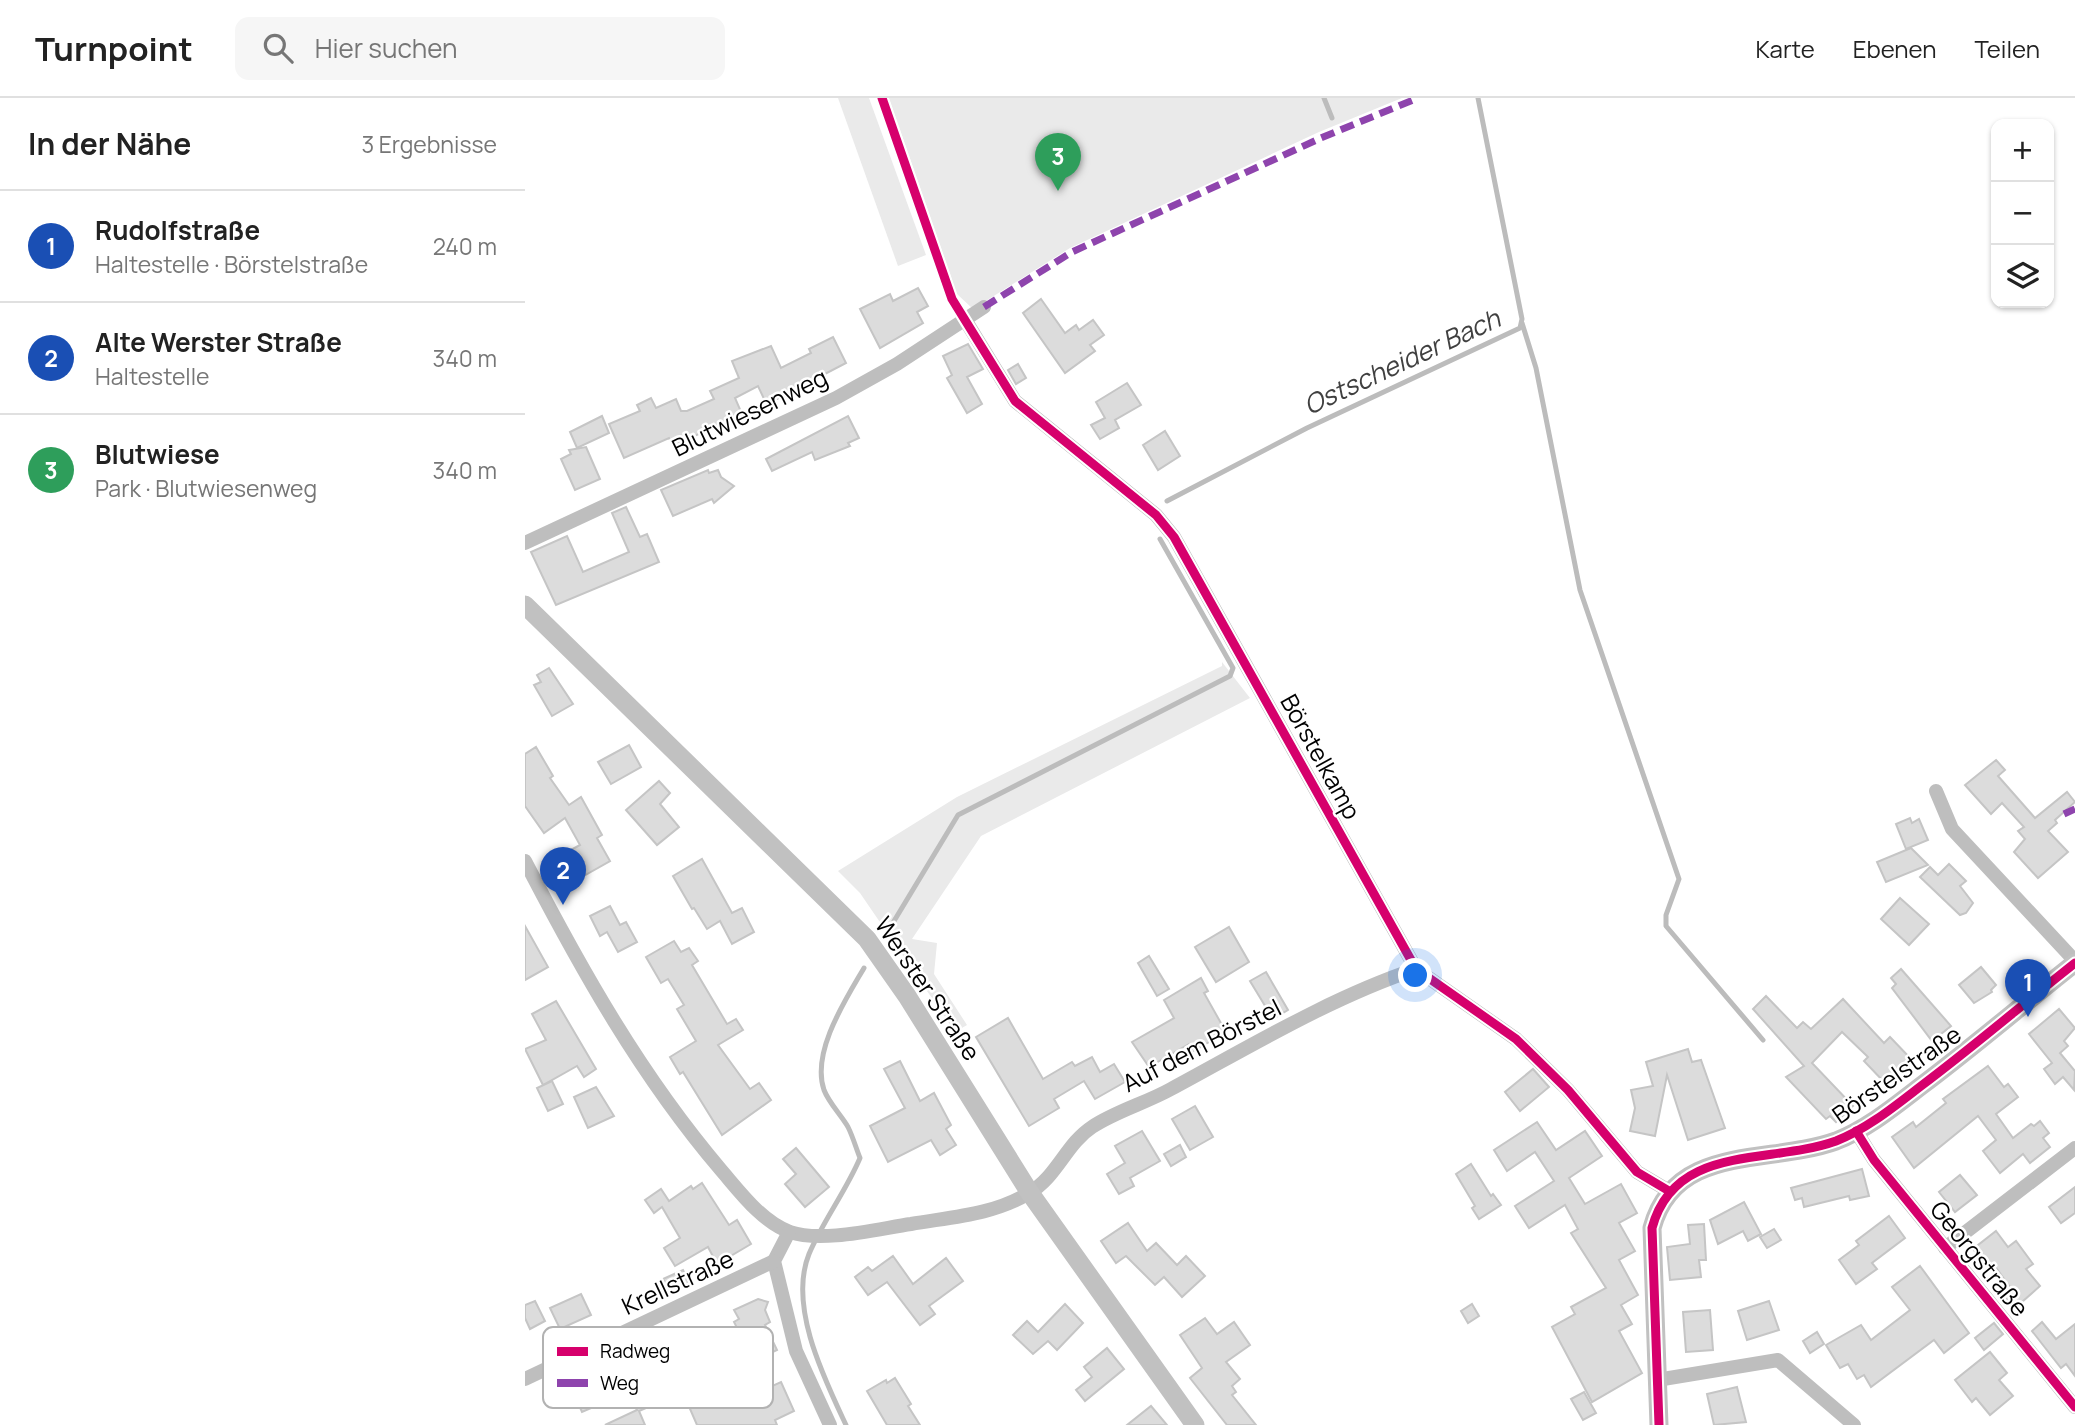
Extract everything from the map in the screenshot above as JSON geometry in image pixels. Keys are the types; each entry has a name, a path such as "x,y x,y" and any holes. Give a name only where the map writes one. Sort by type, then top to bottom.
{"main road":[{"name":"Werster Straße","path":"525,605 867,939 907,996 1030,1193 1195,1425"},
{"name":"Börstelstraße","path":"1659,1425 1652,1228 1657,1210 1669,1191 1687,1175 1706,1167 1799,1150 1835,1141 1856,1131 1948,1066 2075,962"}],"street":[{"name":"Blutwiesenweg","path":"525,543 836,398 897,364 964,317 984,307"},
{"name":"Börstelkamp","path":"964,317 1015,401 1156,515 1174,537 1416,969 1515,1039 1567,1090 1637,1172 1669,1191"},
{"path":"1935,791 1952,829 2075,962"},
{"path":"525,861 606,1011 653,1083 745,1198 772,1222 796,1233 774,1261 796,1351 829,1425"},
{"name":"Auf dem Börstel","path":"796,1233 834,1234 985,1212 1030,1193 1052,1175 1076,1140 1092,1127 1155,1098 1357,991 1416,969"},
{"name":"Georgstraße","path":"1856,1131 1874,1160 2075,1407"},
{"path":"1945,1248 2075,1148"},
{"name":"Krellstraße","path":"636,1327 774,1261"},
{"path":"1657,1380 1779,1360 1854,1425"},
{"name":"Krellstraße","path":"525,1380 543,1371"}],"shaded area":[{"path":"838,98 869,98 926,255 898,266"},
{"path":"889,98 1402,98 1319,132 1070,248 973,309 957,294"},
{"path":"1222,662 1250,698 981,836 912,939 937,943 934,974 967,1025 955,1032 860,893 838,871 957,797 1222,666"}],"building":[{"path":"918,288 928,306 917,312 923,323 880,348 860,309 890,294 893,301"},
{"path":"1041,299 1065,333 1076,325 1079,330 1093,320 1104,335 1090,345 1095,351 1065,373 1023,313"},
{"path":"833,337 846,363 775,400 765,401 758,386 735,398 742,414 673,446 669,438 624,458 609,424 640,411 637,405 651,398 656,408 676,399 681,411 687,411 714,399 710,391 739,378 732,361 771,346 781,368 811,353 809,349"},
{"path":"968,344 983,369 967,377 982,404 967,413 947,378 952,375 943,356"},
{"path":"1018,364 1026,378 1016,384 1008,370"},
{"path":"1127,383 1141,405 1115,420 1119,428 1100,439 1091,425 1105,418 1096,402"},
{"path":"602,416 609,433 577,448 570,432"},
{"path":"848,416 859,438 848,443 850,446 815,460 812,452 772,471 766,459"},
{"path":"1165,431 1180,456 1158,470 1143,445"},
{"path":"586,447 600,479 575,490 561,459 571,454 569,450"},
{"path":"708,470 709,473 718,470 721,477 734,486 714,503 712,499 673,516 661,490"},
{"path":"626,507 640,537 647,534 659,562 556,605 531,552 567,536 583,572 629,552 612,513"},
{"path":"549,668 573,704 552,716 534,685 541,682 537,675"},
{"path":"629,745 641,767 611,784 598,762"},
{"path":"536,747 553,776 550,778 569,805 581,797 602,835 597,838 610,861 573,882 558,857 580,845 565,818 544,833 525,806 525,754"},
{"path":"1996,760 2005,770 1998,776 2035,818 2067,792 2075,802 2055,820 2057,823 2048,831 2068,852 2038,878 2014,852 2025,839 2018,831 2024,827 2002,803 1991,814 1965,785"},
{"path":"659,781 670,793 660,804 679,827 657,845 626,810"},
{"path":"1910,818 1912,823 1919,819 1928,840 1906,849 1896,824"},
{"path":"1911,848 1928,865 1886,882 1877,862"},
{"path":"702,859 732,913 742,908 754,932 732,944 720,921 707,929 673,876"},
{"path":"1949,864 1966,881 1960,886 1973,903 1966,913 1960,915 1920,877 1930,867 1938,875"},
{"path":"1900,898 1929,924 1909,945 1881,919"},
{"path":"610,906 620,925 626,922 637,942 618,952 607,932 600,936 590,916"},
{"path":"525,926 548,967 525,980"},
{"path":"1229,927 1249,962 1216,982 1195,947"},
{"path":"674,941 681,952 689,948 698,961 692,965 727,1024 736,1019 743,1030 718,1045 750,1089 759,1083 771,1100 722,1135 683,1072 680,1074 670,1057 696,1041 677,1009 684,1005 668,979 661,983 646,957"},
{"path":"1149,956 1169,989 1157,996 1138,963"},
{"path":"1981,967 1996,985 1992,992 1974,1003 1959,985"},
{"path":"1901,969 1951,1026 1932,1041 1892,988 1896,984 1891,978"},
{"path":"1266,972 1288,1010 1273,1019 1250,981"},
{"path":"1201,978 1208,991 1204,993 1226,1032 1194,1051 1189,1044 1149,1067 1132,1042 1174,1018 1164,1000"},
{"path":"1766,996 1797,1028 1803,1022 1811,1029 1843,999 1884,1043 1890,1037 1912,1060 1886,1084 1864,1061 1868,1057 1842,1032 1812,1063 1853,1106 1836,1122 1830,1116 1826,1119 1786,1077 1804,1066 1753,1009"},
{"path":"556,1001 596,1069 584,1077 577,1066 543,1085 525,1049 546,1040 532,1014"},
{"path":"2059,1009 2075,1028 2064,1041 2068,1046 2060,1053 2075,1071 2074,1090 2063,1077 2055,1084 2044,1069 2052,1063 2029,1034"},
{"path":"1008,1018 1043,1079 1072,1062 1075,1066 1092,1057 1100,1072 1114,1064 1125,1082 1095,1099 1084,1081 1054,1099 1059,1108 1029,1126 976,1037"},
{"path":"1688,1049 1692,1062 1701,1060 1725,1128 1688,1140 1667,1075 1655,1136 1630,1131 1635,1108 1631,1090 1653,1086 1646,1062"},
{"path":"900,1061 920,1101 934,1093 951,1125 946,1129 956,1145 940,1155 931,1140 888,1162 870,1126 905,1108 884,1069"},
{"path":"1988,1066 2004,1087 2008,1084 2018,1097 1996,1114 2013,1138 2031,1124 2034,1126 2040,1121 2049,1133 2043,1138 2050,1147 2030,1163 2023,1154 2000,1173 1983,1151 1996,1140 1978,1116 1914,1168 1892,1137 1913,1122 1916,1127 1946,1103 1943,1099"},
{"path":"1533,1069 1549,1087 1520,1111 1505,1092"},
{"path":"552,1081 563,1104 548,1111 537,1088"},
{"path":"596,1087 614,1116 588,1128 574,1097"},
{"path":"1195,1106 1213,1137 1190,1150 1172,1119"},
{"path":"1537,1122 1556,1150 1585,1131 1602,1156 1569,1178 1585,1204 1621,1184 1637,1213 1619,1223 1635,1251 1619,1260 1638,1295 1621,1305 1632,1324 1619,1331 1642,1373 1592,1402 1552,1327 1575,1314 1571,1307 1606,1288 1571,1233 1578,1229 1565,1205 1529,1228 1515,1206 1554,1181 1535,1152 1507,1171 1494,1150"},
{"path":"1142,1131 1160,1161 1130,1178 1134,1186 1119,1194 1107,1174 1125,1163 1115,1146"},
{"path":"1180,1145 1186,1157 1171,1166 1164,1154"},
{"path":"796,1148 829,1187 805,1207 785,1184 796,1174 783,1159"},
{"path":"1471,1164 1491,1196 1493,1194 1501,1205 1479,1219 1472,1208 1475,1206 1456,1174"},
{"path":"1862,1169 1869,1196 1850,1200 1849,1196 1804,1207 1802,1198 1795,1200 1791,1188"},
{"path":"1960,1175 1977,1195 1955,1212 1939,1192"},
{"path":"702,1183 729,1225 737,1220 751,1244 717,1264 708,1247 675,1266 664,1248 680,1238 662,1207 654,1213 645,1200 661,1189 669,1201 691,1186 693,1189"},
{"path":"2075,1187 2075,1213 2061,1223 2049,1207"},
{"path":"1744,1202 1761,1234 1748,1241 1743,1231 1718,1244 1710,1220"},
{"path":"1889,1216 1905,1238 1872,1263 1877,1269 1856,1284 1839,1260 1859,1245 1856,1241"},
{"path":"1128,1223 1147,1251 1156,1243 1177,1265 1186,1256 1205,1276 1182,1297 1164,1277 1155,1285 1126,1256 1116,1263 1101,1241"},
{"path":"1704,1224 1706,1260 1699,1260 1701,1277 1670,1280 1667,1247 1690,1244 1688,1225"},
{"path":"1774,1229 1781,1240 1767,1248 1760,1237"},
{"path":"1996,1231 2008,1247 2016,1241 2033,1264 2026,1269 2040,1286 2014,1309 2005,1298 2013,1291 1994,1265 1989,1269 1973,1249"},
{"path":"893,1256 913,1284 946,1258 963,1281 929,1306 935,1314 920,1325 887,1282 868,1295 855,1277 868,1267 872,1271"},
{"path":"1920,1266 1969,1333 1944,1353 1934,1340 1871,1387 1864,1375 1857,1379 1848,1364 1840,1368 1826,1345 1861,1325 1871,1340 1910,1310 1892,1287"},
{"path":"683,1270 689,1283 670,1292 663,1279"},
{"path":"581,1294 591,1315 559,1327 550,1308"},
{"path":"758,1299 768,1302 765,1310 770,1322 766,1327 736,1327 734,1322 739,1319 734,1310"},
{"path":"535,1301 545,1321 530,1329 525,1318 525,1305"},
{"path":"1769,1301 1779,1330 1747,1340 1738,1311"},
{"path":"1065,1304 1083,1323 1057,1350 1048,1341 1033,1354 1013,1335 1027,1321 1038,1332"},
{"path":"1472,1304 1479,1316 1468,1323 1461,1311"},
{"path":"1710,1310 1713,1350 1686,1352 1683,1312"},
{"path":"1205,1318 1217,1334 1234,1322 1250,1345 1226,1362 1240,1379 1232,1386 1236,1392 1232,1395 1256,1425 1227,1425 1190,1378 1202,1368 1180,1335"},
{"path":"2042,1322 2056,1339 2075,1324 2075,1376 2066,1364 2061,1368 2032,1331"},
{"path":"1994,1323 2003,1334 1984,1350 1975,1338"},
{"path":"1817,1332 1824,1344 1810,1353 1803,1341"},
{"path":"1107,1348 1124,1369 1085,1401 1076,1390 1092,1377 1084,1367"},
{"path":"1990,1352 2007,1373 1999,1380 2013,1396 1990,1415 1976,1398 1972,1402 1955,1380"},
{"path":"895,1378 920,1425 887,1425 867,1391"},
{"path":"781,1382 794,1411 775,1420 777,1425 697,1425 690,1408 773,1408 773,1386"},
{"path":"1737,1387 1746,1422 1714,1425 1707,1394"},
{"path":"1584,1392 1596,1413 1583,1420 1571,1399"},
{"path":"1151,1406 1167,1425 1127,1425"},
{"path":"636,1408 646,1408 639,1411 645,1425 605,1425 637,1410"}],"waterway":[{"path":"1324,98 1332,118"},
{"name":"Ostscheider Bach","path":"1167,501 1307,428 1520,328 1522,319 1478,98"},
{"path":"1522,323 1536,368 1580,590 1679,879 1666,915 1666,926 1763,1040"},
{"name":"Ostscheider Bach","path":"888,931 958,815 1230,676 1233,668 1160,539"},
{"name":"Ostscheider Bach","path":"846,1425 811,1341 803,1296 804,1274 809,1254 860,1158 848,1127 826,1095 821,1075 822,1059 832,1026 864,968"}],"marked path":[{"path":"984,307 1072,252 1321,138 1418,98"},
{"path":"2064,814 2075,809"}],"cycle path":[{"path":"882,98 952,299 1015,401 1156,515 1174,537 1416,969 1516,1039 1568,1090 1637,1172 1669,1191"},
{"path":"1659,1425 1652,1228 1664,1201 1681,1182 1703,1169 1727,1162 1836,1141 1870,1124 2075,963"},
{"path":"1856,1131 1874,1160 2075,1407"}],"place":[{"name":"Blutwiese","path":"1058,191"},
{"name":"Alte Werster Straße","path":"563,905"},
{"name":"Rudolfstraße","path":"2028,1017"}]}
